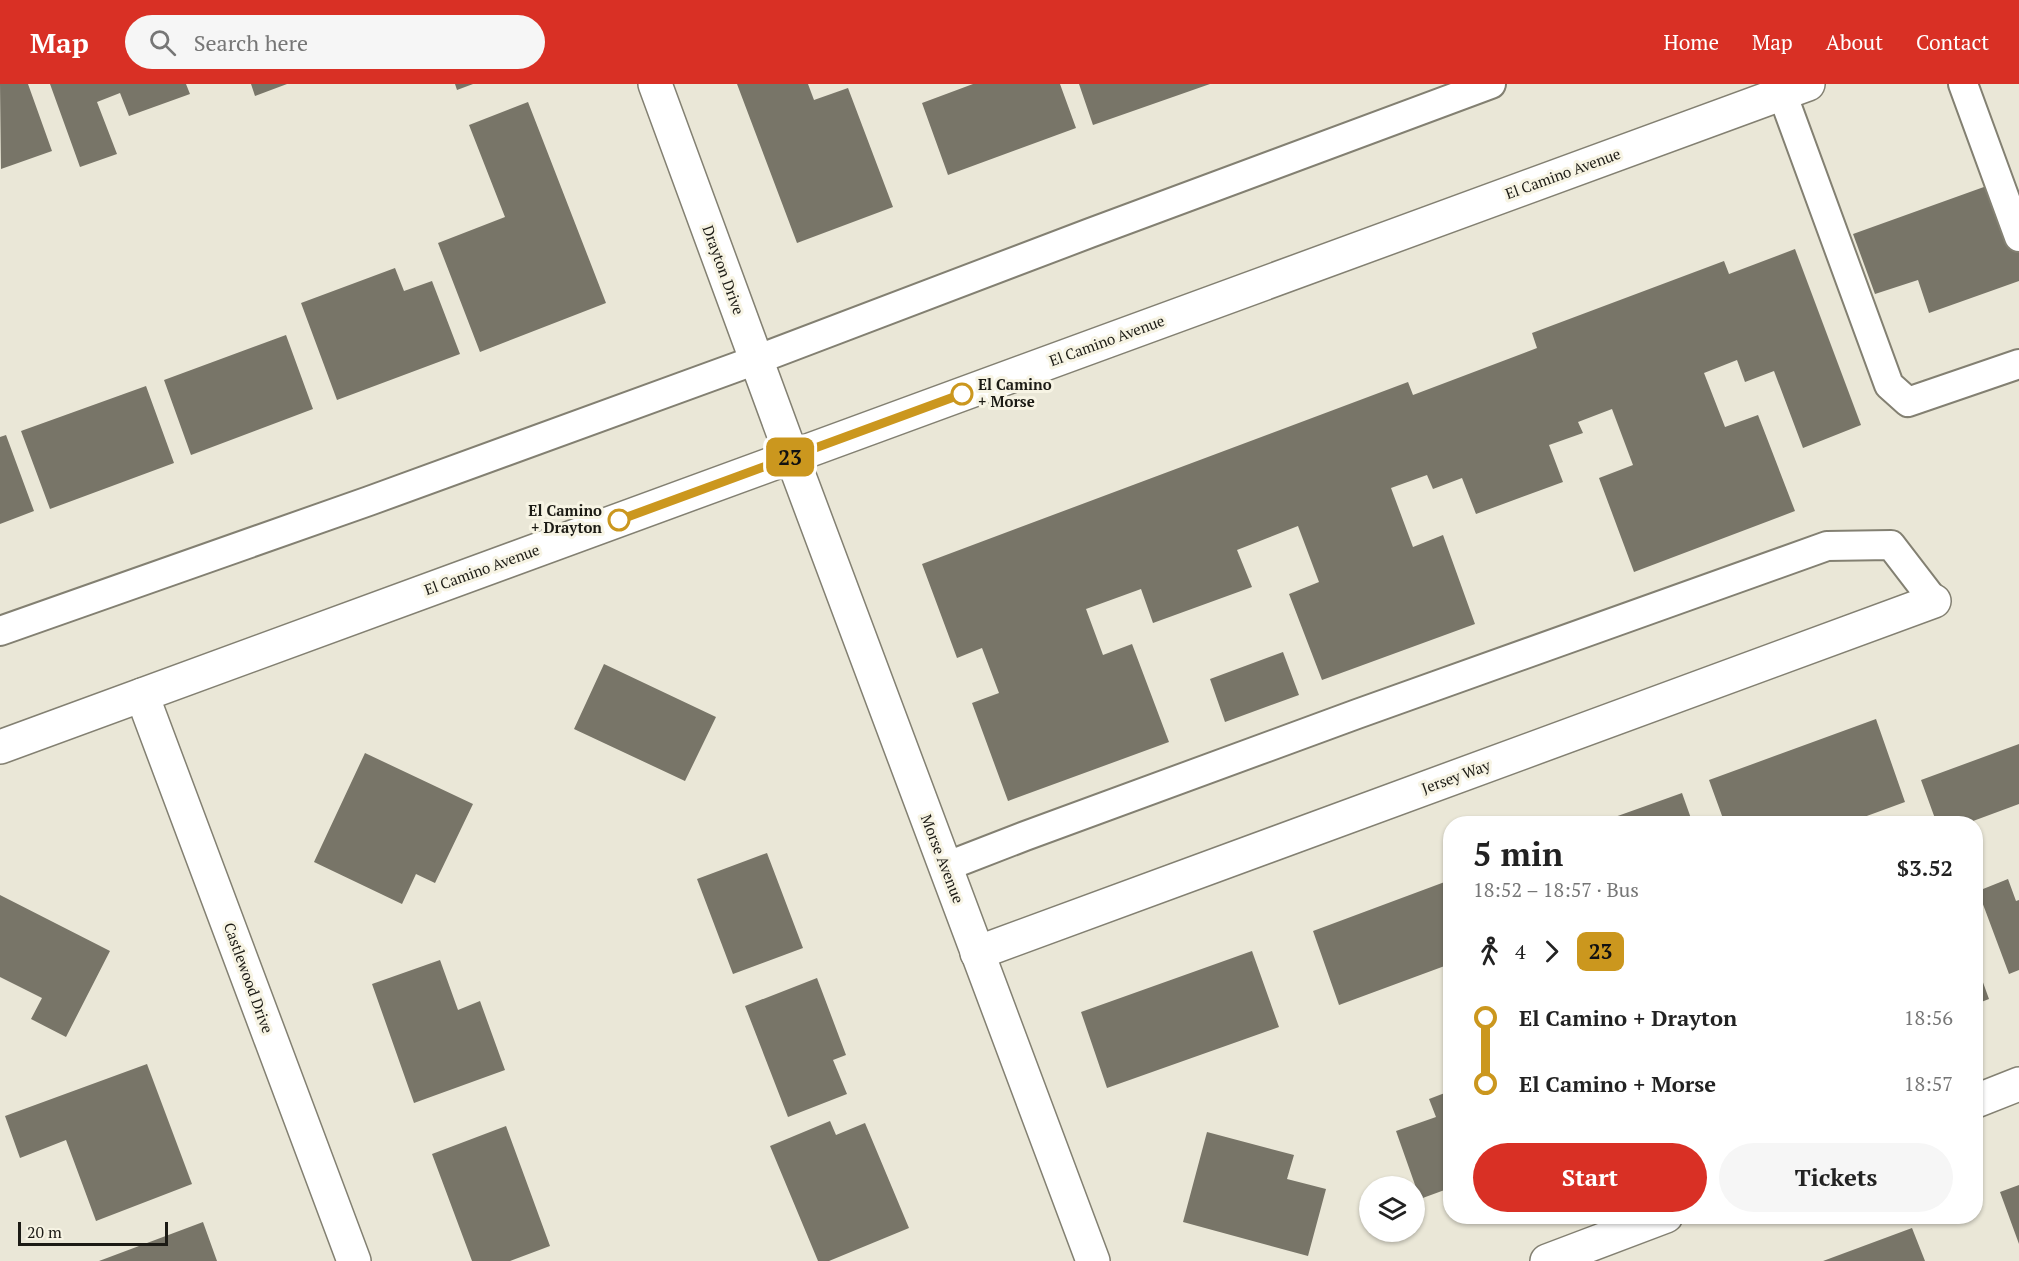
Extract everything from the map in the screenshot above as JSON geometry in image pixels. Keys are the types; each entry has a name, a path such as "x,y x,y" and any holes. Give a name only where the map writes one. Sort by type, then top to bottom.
{"street":[{"name":"Drayton Drive","path":"655,84 792,457"},
{"name":"El Camino Avenue","path":"0,747 1795,89"},
{"name":"Morse Avenue","path":"792,457 1093,1261"},
{"name":"Jersey Way","path":"977,953 1934,602"},
{"name":"Castlewood Drive","path":"142,694 354,1261"},
{"path":"1983,1098 2019,1084"},
{"path":"1547,1261 1645,1224"}],"lane":[{"path":"0,631 369,501 756,360 1101,228 1491,84"},
{"path":"1963,84 2019,237"},
{"path":"1795,89 1889,385 1908,402 2019,364"},
{"path":"945,867 1357,714 1827,546 1891,545 1934,602"}],"building":[{"path":"0,84 28,84 52,151 1,169"},
{"path":"50,84 186,84 190,94 129,116 120,93 97,102 117,154 80,167"},
{"path":"251,84 287,84 255,96"},
{"path":"455,84 473,84 457,90"},
{"path":"737,84 808,84 814,100 848,88 893,207 797,243"},
{"path":"973,84 1060,84 1076,128 948,175 922,103"},
{"path":"1079,84 1210,84 1093,125"},
{"path":"528,102 606,303 480,352 438,243 505,217 469,125"},
{"path":"1995,183 2019,250 2019,281 1929,313 1918,280 1875,294 1853,234"},
{"path":"1795,249 1861,425 1803,448 1774,371 1745,382 1737,360 1704,373 1725,427 1758,415 1795,511 1634,572 1599,478 1633,465 1612,409 1578,422 1583,433 1549,445 1563,482 1476,514 1462,478 1433,489 1427,475 1391,488 1413,547 1443,535 1475,624 1322,680 1289,594 1319,582 1298,526 1237,550 1252,587 1153,623 1141,589 1086,609 1103,655 1132,644 1169,742 1008,801 972,703 999,693 982,648 957,658 922,564 1408,382 1413,395 1537,348 1532,333 1724,261 1729,274"},
{"path":"395,268 404,291 432,281 460,354 337,400 301,303"},
{"path":"286,335 313,409 191,455 164,380"},
{"path":"146,386 174,463 50,509 21,431"},
{"path":"6,435 34,511 0,524 0,437"},
{"path":"1283,652 1299,695 1225,722 1210,679"},
{"path":"604,664 716,717 685,781 574,729"},
{"path":"1876,719 1905,802 1867,816 1722,816 1709,780"},
{"path":"2019,744 2019,804 1983,817 1934,816 1921,780"},
{"path":"365,753 473,804 435,883 416,874 402,904 314,862"},
{"path":"1682,793 1690,816 1618,816"},
{"path":"767,853 803,948 733,974 697,879"},
{"path":"2008,879 2016,901 2019,900 2019,970 2009,974 1983,904 1983,889"},
{"path":"1443,883 1443,967 1339,1005 1313,931"},
{"path":"0,895 110,951 66,1037 31,1019 42,998 0,977"},
{"path":"1252,951 1279,1027 1107,1088 1081,1012"},
{"path":"440,960 458,1010 480,1001 505,1070 414,1103 372,984"},
{"path":"817,978 846,1055 833,1060 847,1094 788,1117 745,1006"},
{"path":"1983,982 1989,999 1983,1001"},
{"path":"147,1064 192,1184 96,1221 66,1140 20,1158 5,1116"},
{"path":"1443,1094 1443,1191 1425,1197 1425,1176 1412,1176 1396,1131 1436,1117 1429,1099"},
{"path":"830,1121 836,1135 865,1123 909,1228 829,1261 818,1261 770,1146"},
{"path":"506,1126 550,1246 510,1261 472,1261 432,1154"},
{"path":"1207,1132 1294,1155 1287,1179 1326,1189 1308,1256 1183,1222"},
{"path":"2019,1185 2019,1244 2000,1192"},
{"path":"203,1222 217,1261 99,1261"},
{"path":"1912,1228 1925,1261 1823,1261"}],"bus line":[{"name":"23","path":"619,520 962,394"}],"place":[{"name":"El Camino + Morse","path":"962,394"},
{"name":"El Camino + Drayton","path":"619,520"}]}
